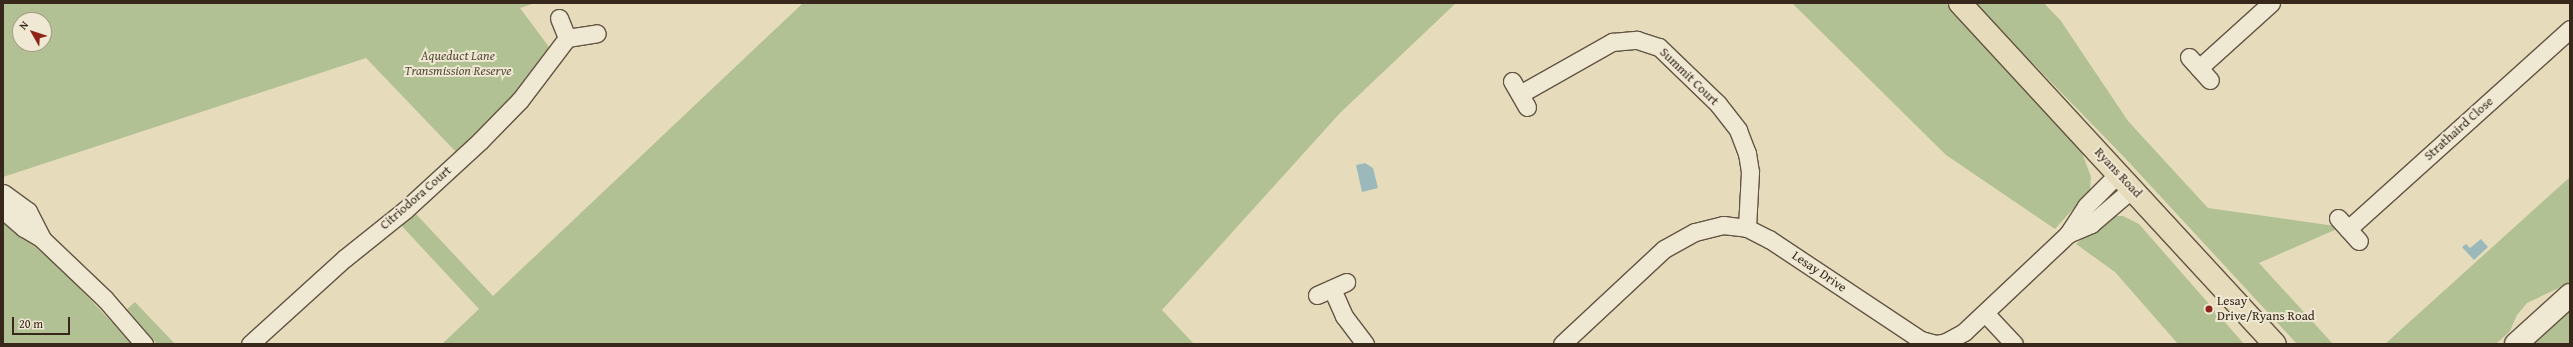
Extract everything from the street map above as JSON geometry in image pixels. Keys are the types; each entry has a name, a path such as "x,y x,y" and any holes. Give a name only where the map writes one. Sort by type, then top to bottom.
{"main road":[{"name":"Ryans Road","path":"1960,3 2275,344"}],"street":[{"path":"2199,68 2271,3"},
{"path":"559,18 567,38 597,34"},
{"name":"Strathaird Close","path":"2348,229 2570,29"},
{"name":"Citriodora Court","path":"250,344 345,258 405,210 480,141 520,100 567,38"},
{"name":"Summit Court","path":"1520,94 1612,42 1637,40 1659,47 1718,104 1738,130 1747,153 1750,172 1747,228"},
{"name":"Lesay Drive","path":"1562,344 1647,264 1680,238 1711,227 1723,226 1747,228 1769,239 1926,343 1936,344 1955,339 1985,314 2068,234 2080,213 2126,181"},
{"path":"3,193 28,211 42,239"},
{"path":"3,210 24,228 42,239 105,299 144,344"},
{"path":"1332,289 1344,316 1365,344"},
{"path":"2516,344 2570,295"},
{"path":"1985,314 2014,344"}],"green space":[{"name":"Aqueduct Lane Transmission Reserve","path":"3,3 535,3 520,8 549,47 506,104 456,152 366,58 3,177"},
{"path":"803,3 1456,3 1340,113 1162,310 1194,344 442,344 479,309 400,224 415,213 493,296"},
{"path":"1792,3 1946,3 2081,150 2091,177 2090,190 2055,229 1946,155"},
{"path":"1974,3 2044,3 2061,21 2128,121 2208,208 2335,226 2337,229 2259,263 2333,344 2297,344 2125,158"},
{"path":"2570,177 2570,281 2565,285 2527,303 2517,315 2510,331 2496,344 2385,344"},
{"path":"2115,216 2123,216 2139,224 2244,344 2178,344 2115,272 2076,244 2099,225"},
{"path":"3,221 60,267 132,344 3,344"},
{"path":"135,302 175,344 157,344 127,309"},
{"path":"2570,310 2570,344 2533,344 2536,341"}],"water":[{"path":"1365,163 1373,168 1378,188 1362,192 1356,165"},
{"path":"2481,239 2488,247 2474,260 2462,247 2466,244 2470,248"}],"place":[{"name":"Lesay Drive/Ryans Road","path":"2209,309"}]}
